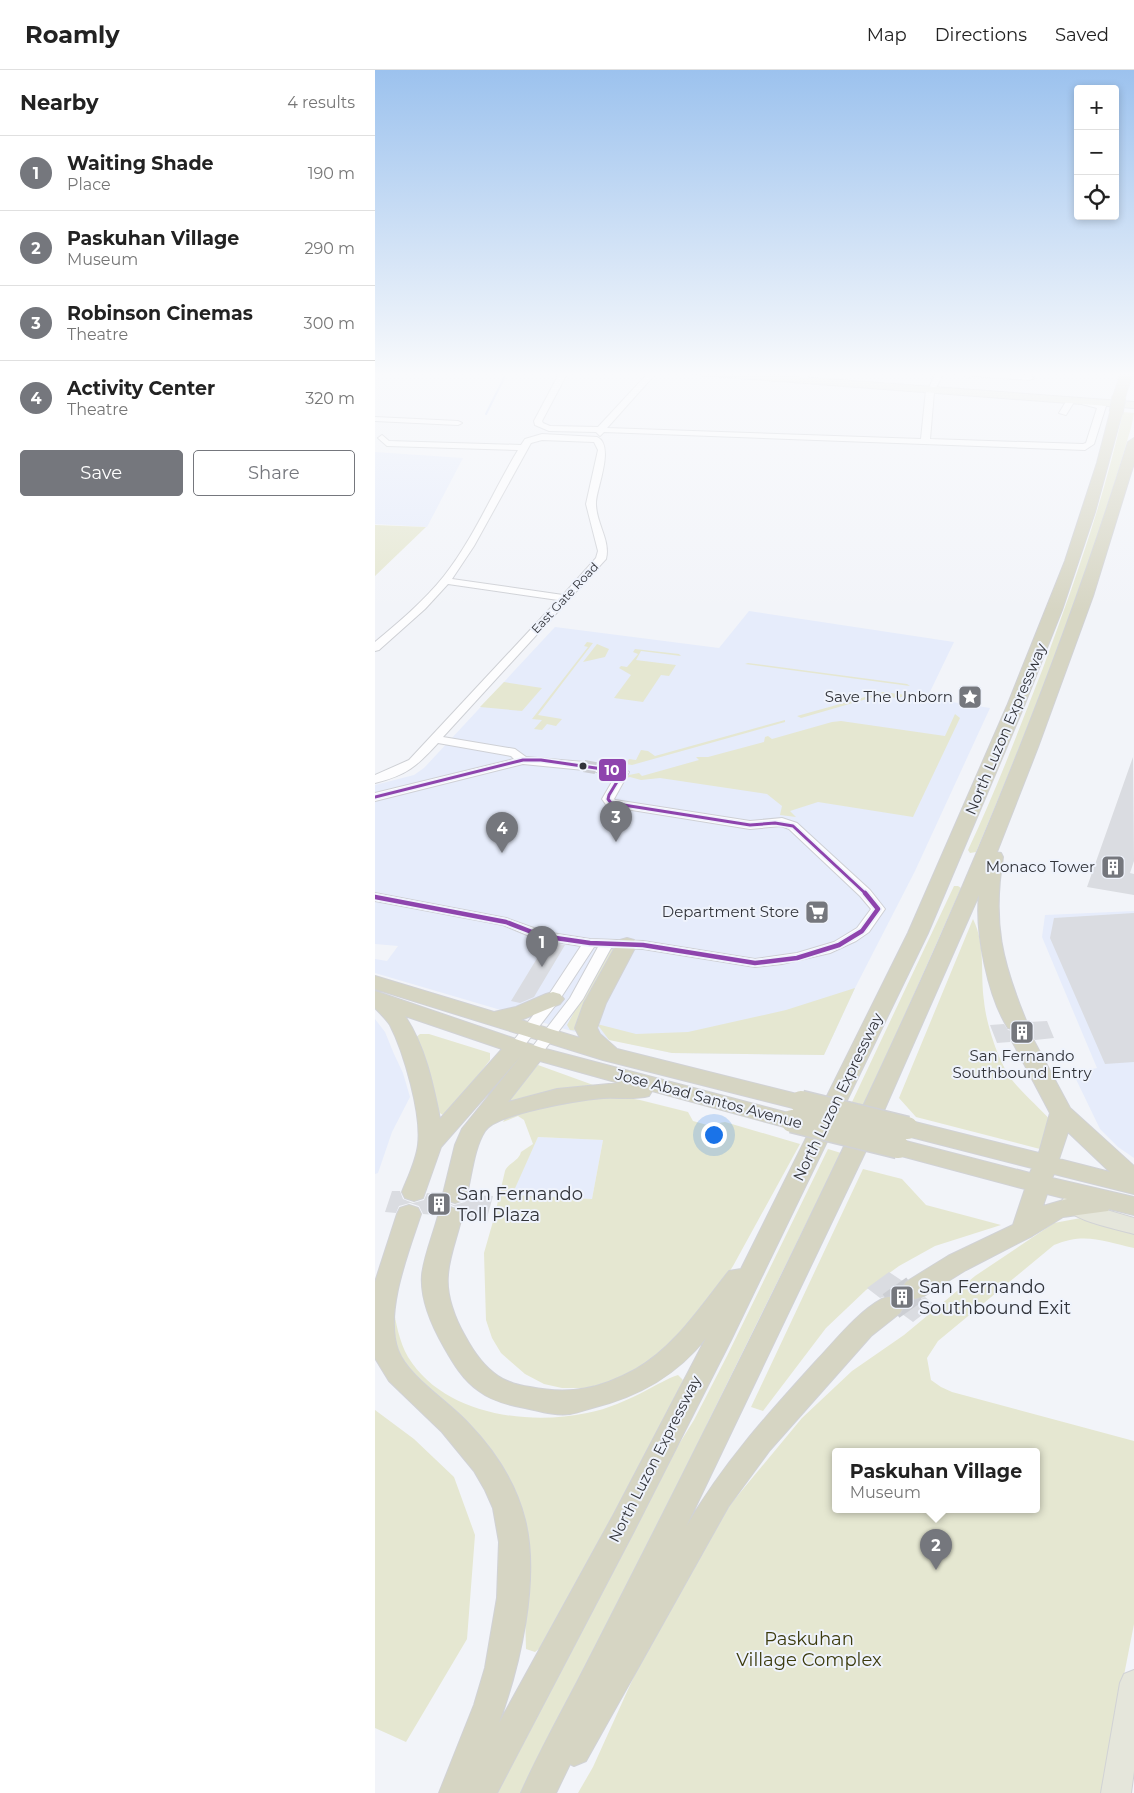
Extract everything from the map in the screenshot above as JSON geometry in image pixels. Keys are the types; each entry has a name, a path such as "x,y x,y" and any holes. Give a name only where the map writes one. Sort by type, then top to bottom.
{"highway":[{"name":"North Luzon Expressway","path":"479,1793 561,1643 775,1225 925,918 1007,730 1039,650 1086,521 1106,452"},
{"name":"North Luzon Expressway","path":"538,1793 834,1197 957,924 1003,816 1063,662 1131,452"},
{"path":"1003,816 991,872 987,913 991,948 998,978 1019,1032 1061,1113 1134,1180"},
{"path":"611,1055 591,1038 586,1028 595,1003 627,944"},
{"path":"376,993 397,1020 409,1048 427,1106 431,1131 430,1145 411,1203 382,1310 381,1335 385,1350 397,1372 452,1424 477,1452 491,1473 508,1509 515,1555 514,1580 505,1651 493,1692 456,1793"},
{"name":"Jose Abad Santos Avenue","path":"376,993 723,1102 797,1111"},
{"name":"Jose Abad Santos Avenue","path":"376,993 493,1018 532,1041 611,1055 797,1111 902,1137 1046,1178 1133,1206"},
{"path":"493,1018 523,1013 553,1000"},
{"path":"532,1041 478,1122 467,1145 435,1275 444,1324 465,1360 487,1383 501,1391 563,1403 590,1399 621,1389 645,1377 666,1363 705,1322 775,1225"},
{"path":"430,1145 532,1041"},
{"path":"478,1122 496,1113 514,1108 600,1090 630,1090 723,1102"},
{"path":"1023,1230 1046,1178 1061,1113"},
{"path":"549,1793 718,1498 760,1442 862,1329 903,1298 957,1263 1045,1218 1080,1209 1133,1206"}],"main road":[{"path":"1046,1178 1080,1209"},
{"path":"1116,1793 1134,1683"}],"street":[{"path":"375,648 409,618 445,581 466,552 521,452"},
{"name":"East Gate Road","path":"375,779 405,768 603,555 591,504 602,452"},
{"path":"445,581 565,598"},
{"path":"434,739 515,753 523,760"},
{"path":"375,797 523,760 584,766"},
{"path":"375,897 506,922 542,936 590,943 627,944 755,963 773,962 806,955 853,937 864,929 878,909 865,893 793,826 782,822 750,825 611,803 608,799 623,772 600,769"},
{"path":"532,1041 553,1000 590,943"},
{"path":"532,1041 576,999 607,943"}],"shaded area":[{"path":"375,452 463,458 427,527 375,524"},
{"path":"749,611 954,642 927,698 990,708 915,871 855,988 824,1055 672,1053 575,1032 375,973 375,959 387,961 398,946 375,944 375,785 414,775 424,768 555,627 719,648"},
{"path":"1134,911 1134,1158 1118,1147 1100,1129 1073,1073 1097,1068 1042,937 1045,915"},
{"path":"375,1019 385,1032 403,1073 410,1097 392,1132 378,1173 375,1174"},
{"path":"538,1137 603,1140 592,1199 511,1195"}],"green space":[{"path":"1113,452 1124,452 1079,589 1040,695 976,852 970,853 968,850 1007,760 1066,605"},
{"path":"375,525 426,527 375,576"},
{"path":"587,642 593,643 538,715 562,719 556,726 547,724 542,730 534,729 542,720 532,719 588,647 584,646"},
{"path":"597,644 609,649 605,657 583,662"},
{"path":"635,649 679,654 681,656 641,651 636,660 676,665 669,676 661,675 643,702 614,698 631,675 619,668 621,666 627,667 638,654 633,652"},
{"path":"745,664 907,684 910,686"},
{"path":"504,682 542,688 522,711 480,707"},
{"path":"883,692 906,695 899,698 877,696 801,718 797,716"},
{"path":"955,714 960,718 913,817 818,802 790,811 796,817 780,815 782,806 767,794 660,778 641,780 630,777 626,778 629,775 639,773 642,776 699,760 696,757 708,757 764,742 765,737 768,736 772,739 832,722 841,721 945,736"},
{"path":"785,720 785,722 632,765 626,764 629,759 636,760 641,750 648,751 655,756"},
{"path":"954,886 961,888 863,1105 852,1102"},
{"path":"973,919 980,939 985,1010 998,1054 1012,1080 1052,1122 1040,1149 916,1117 899,1098"},
{"path":"617,946 579,1031 570,1030 567,1025 610,947"},
{"path":"855,988 824,1055 672,1053 609,1040 597,1024 636,1034 688,1032 786,1010"},
{"path":"420,1034 429,1034 490,1053 490,1060 447,1115 438,1112 415,1038"},
{"path":"538,1065 596,1086 502,1105"},
{"path":"617,1096 640,1100 688,1112 693,1121 707,1125 725,1122 800,1144 733,1266 717,1291 662,1356 616,1380 586,1388 562,1388 544,1384 525,1374 501,1353 492,1338 486,1320 484,1253 505,1171 518,1158 521,1152 533,1144 524,1120 518,1116 503,1122 508,1114 572,1099","holes":["538,1137 603,1140 592,1199 512,1195"]},
{"path":"828,1149 841,1153 708,1422 668,1519 529,1793 493,1793 666,1465 694,1420"},
{"path":"863,1169 902,1179 926,1205 1001,1225 935,1246 899,1266 866,1290 826,1328 763,1411 751,1407"},
{"name":"Paskuhan Village Complex","path":"1086,1217 1134,1230 1134,1248 1085,1238 1054,1245 938,1341 927,1358 931,1380 952,1392 1134,1441 1134,1624 1101,1793 578,1793 593,1767 664,1610 729,1506 802,1418 852,1371 904,1335 975,1276 1054,1223"},
{"path":"393,1306 402,1345 408,1357 423,1376 442,1392 464,1403 488,1411 538,1418 563,1417 587,1413 618,1404 678,1375 683,1380 661,1434 549,1641 535,1652 526,1649 523,1533 403,1367 390,1336"},
{"path":"375,1410 414,1439 454,1477 475,1535 467,1639 406,1742 375,1728"}],"building":[{"path":"1133,757 1134,861 1130,873 1134,874 1134,895 1087,887"},
{"path":"1134,913 1134,1062 1105,1064 1050,938 1054,918"},
{"path":"547,942 565,945 534,997 520,1003 511,1001"},
{"name":"San Fernando Southbound Entry","path":"1047,1021 1054,1038 1035,1040 1031,1034 1023,1032 1013,1035 1010,1042 997,1043 990,1025 1004,1024 1008,1030 1016,1032 1026,1029 1029,1022"},
{"name":"San Fernando Toll Plaza","path":"392,1191 400,1191 403,1199 413,1203 424,1200 427,1193 441,1194 445,1202 454,1205 465,1202 469,1195 493,1196 487,1218 464,1217 461,1209 451,1205 440,1208 436,1215 423,1214 419,1206 410,1203 399,1206 396,1213 385,1212"},
{"name":"San Fernando Southbound Exit","path":"889,1272 904,1282 900,1290 905,1298 916,1301 925,1297 935,1305 913,1322 902,1314 906,1305 901,1297 889,1295 880,1298 867,1288"}],"tunnel":[{"path":"584,766 600,769"},
{"path":"891,1306 915,1289"}],"transit line":[{"name":"10","path":"375,797 523,760 541,760 623,772 609,795 608,799 611,803 750,825 775,823 793,826 865,893 878,909 862,931 839,945 797,958 755,963 643,945 590,943 542,936 506,922 375,897"}],"place":[{"name":"Save The Unborn","path":"970,697"},
{"name":"Robinson Cinemas","path":"616,842"},
{"name":"Activity Center","path":"502,853"},
{"name":"Monaco Tower","path":"1113,867"},
{"name":"Department Store","path":"817,912"},
{"name":"Waiting Shade","path":"542,967"},
{"name":"San Fernando Southbound Entry","path":"1022,1032"},
{"name":"San Fernando Toll Plaza","path":"439,1204"},
{"name":"San Fernando Southbound Exit","path":"902,1297"},
{"name":"Paskuhan Village","path":"936,1570"}]}
